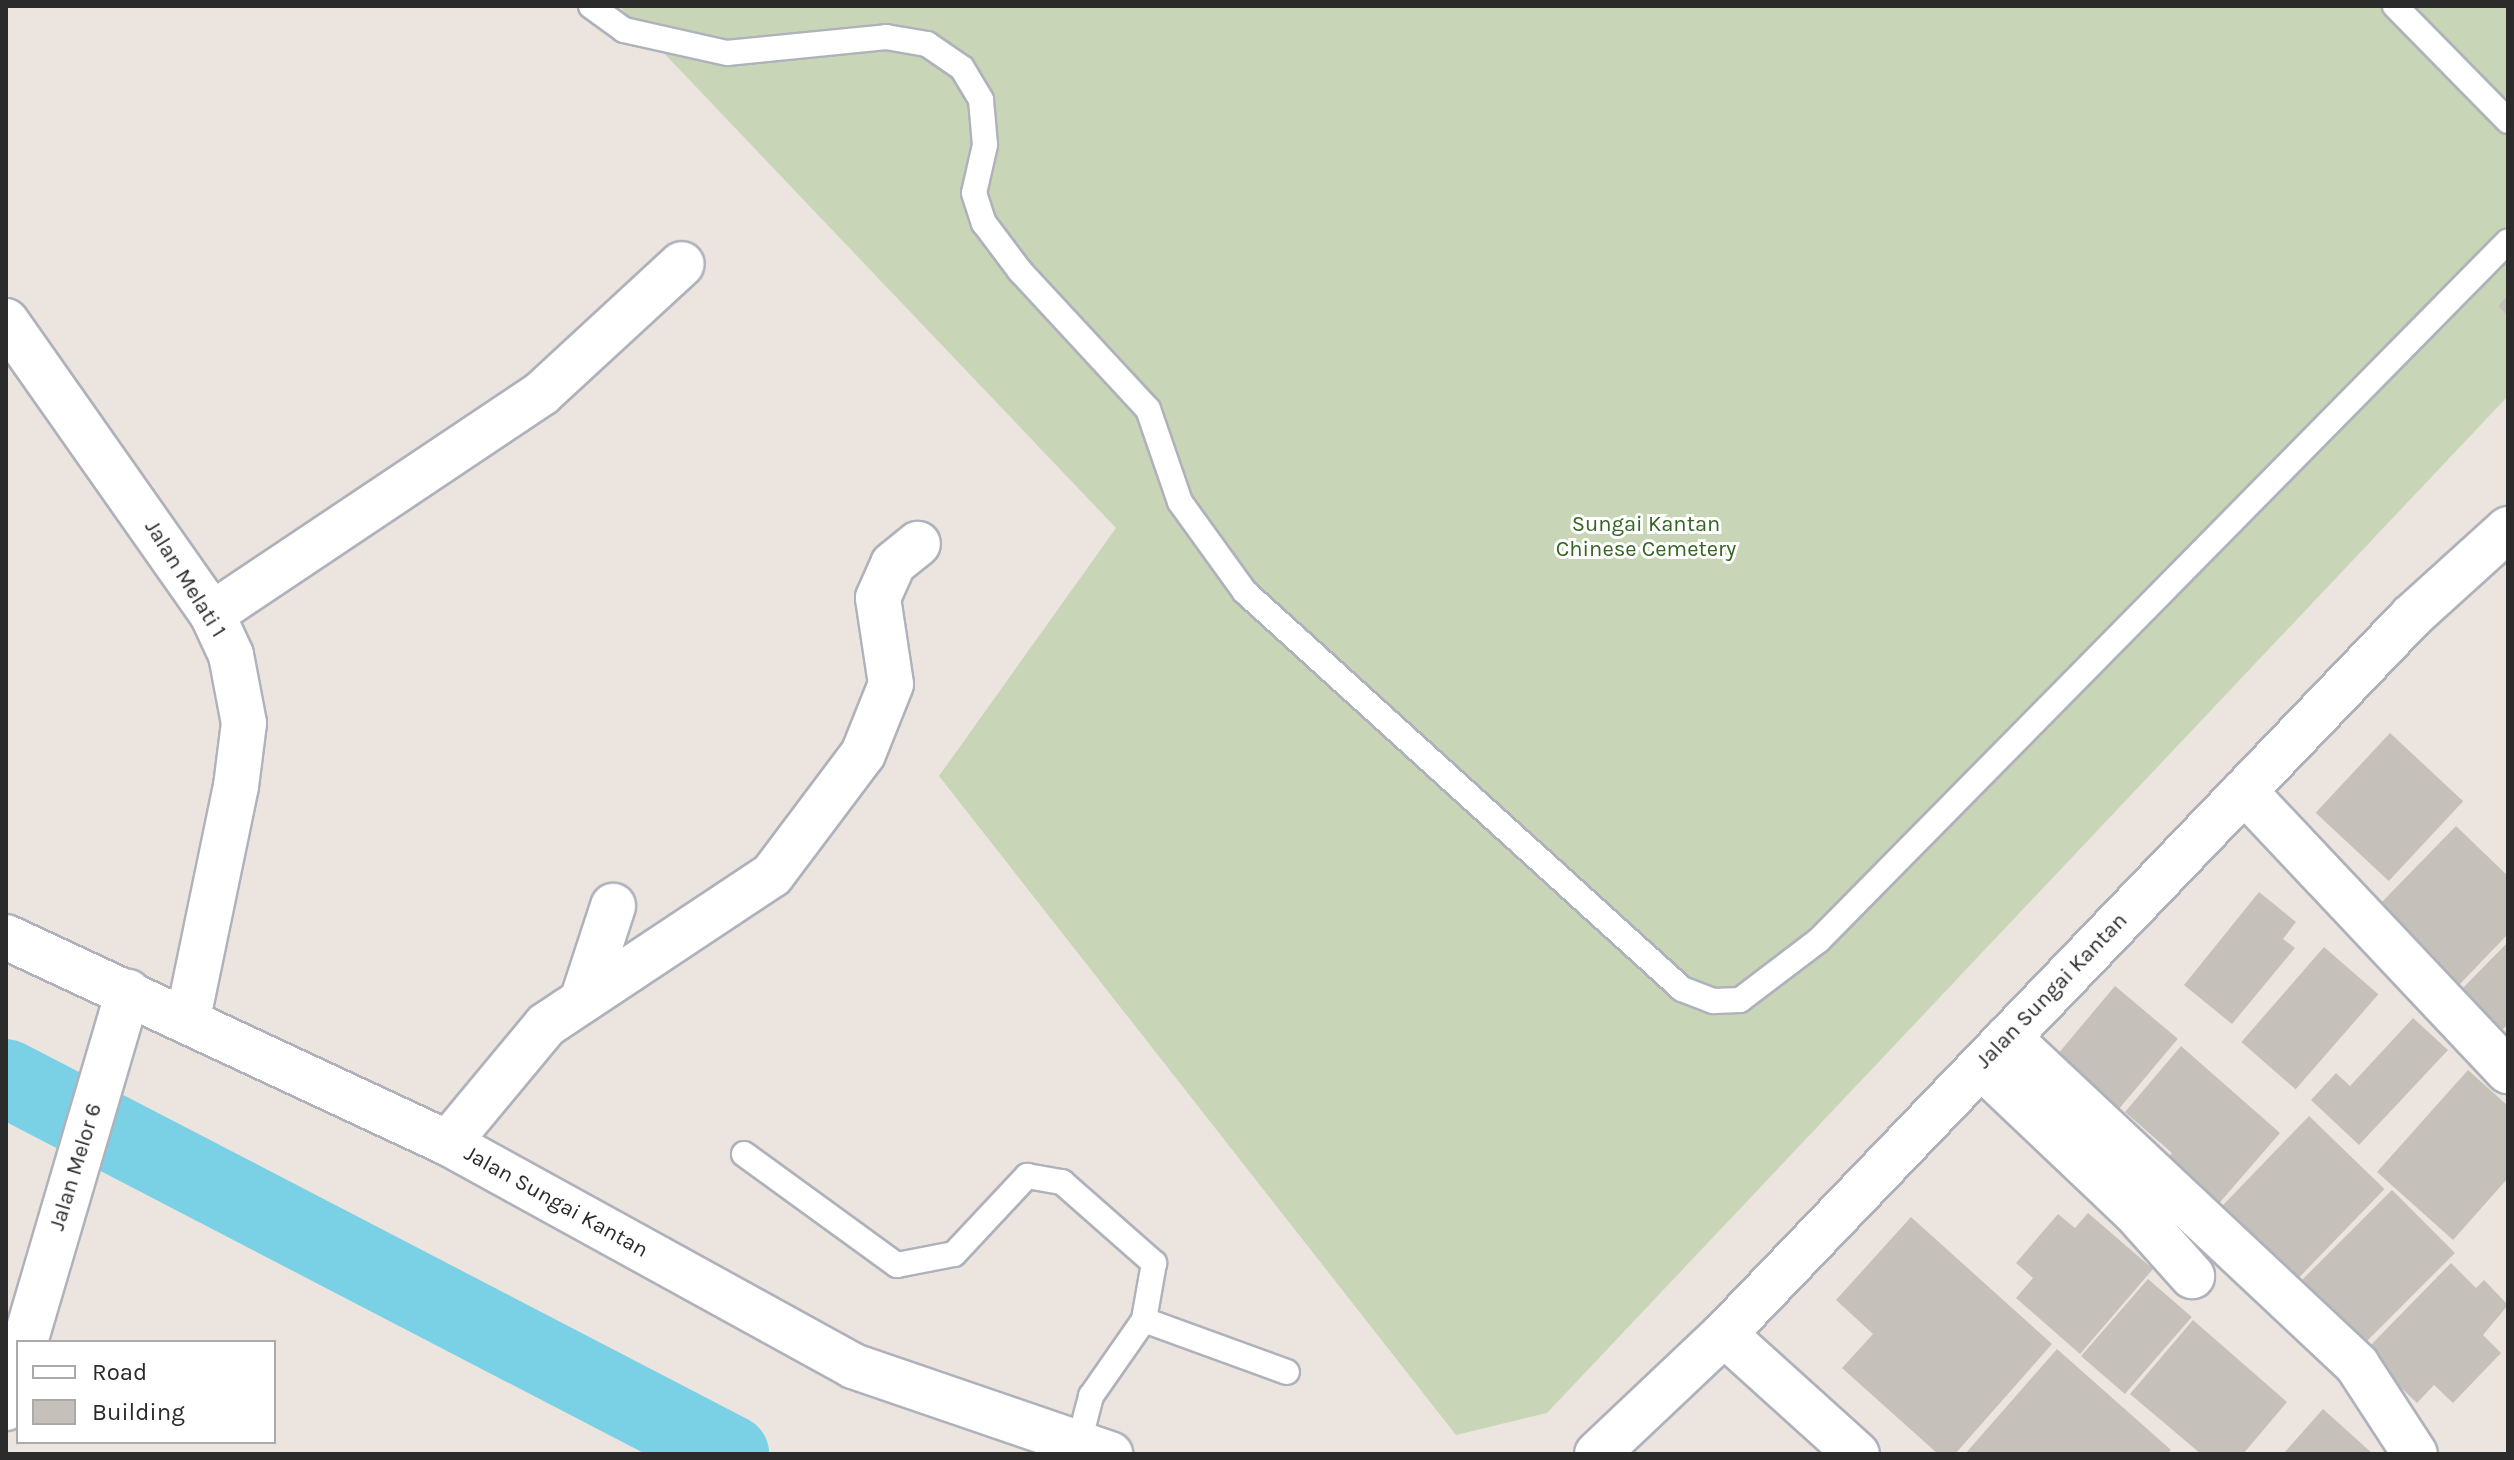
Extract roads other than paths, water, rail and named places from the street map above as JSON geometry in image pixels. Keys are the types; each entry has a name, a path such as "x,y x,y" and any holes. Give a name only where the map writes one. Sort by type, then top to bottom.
{"street":[{"path":"212,614 542,393 682,264"},
{"name":"Jalan Melati 1","path":"6,321 212,614 231,655 244,723 236,786 188,1018"},
{"name":"Jalan Sungai Kantan","path":"1597,1454 1724,1334 2411,617 2508,529"},
{"path":"448,1143 546,1025 772,875 863,754 891,684 878,598 893,564 918,544"},
{"path":"2244,791 2508,1071"},
{"path":"583,998 613,906"},
{"name":"Jalan Sungai Kantan","path":"6,937 188,1018 448,1143 853,1366 1094,1450"},
{"name":"Jalan Melor 6","path":"26,1340 65,1197 128,992"},
{"path":"1994,1052 2192,1276"},
{"path":"1994,1052 2357,1365 2415,1454"},
{"path":"1724,1334 1857,1454"},
{"path":"6,1408 16,1373"}],"lane":[{"path":"591,6 624,30 727,53 886,37 927,44 962,68 981,100 985,145 974,193 984,223 1030,282 1148,409 1180,502 1245,592 1682,989 1714,1001 1740,1000 1819,940 2508,241"},
{"path":"2395,6 2508,121"},
{"path":"744,1154 897,1265 954,1254 1027,1176 1062,1182 1154,1263 1144,1320 1091,1396 1094,1450"},
{"path":"1144,1320 1287,1372"}],"waterway":[{"path":"6,1078 730,1454"}],"park label":[{"name":"Sungai Kantan Chinese Cemetery","path":"1646,536"}]}
